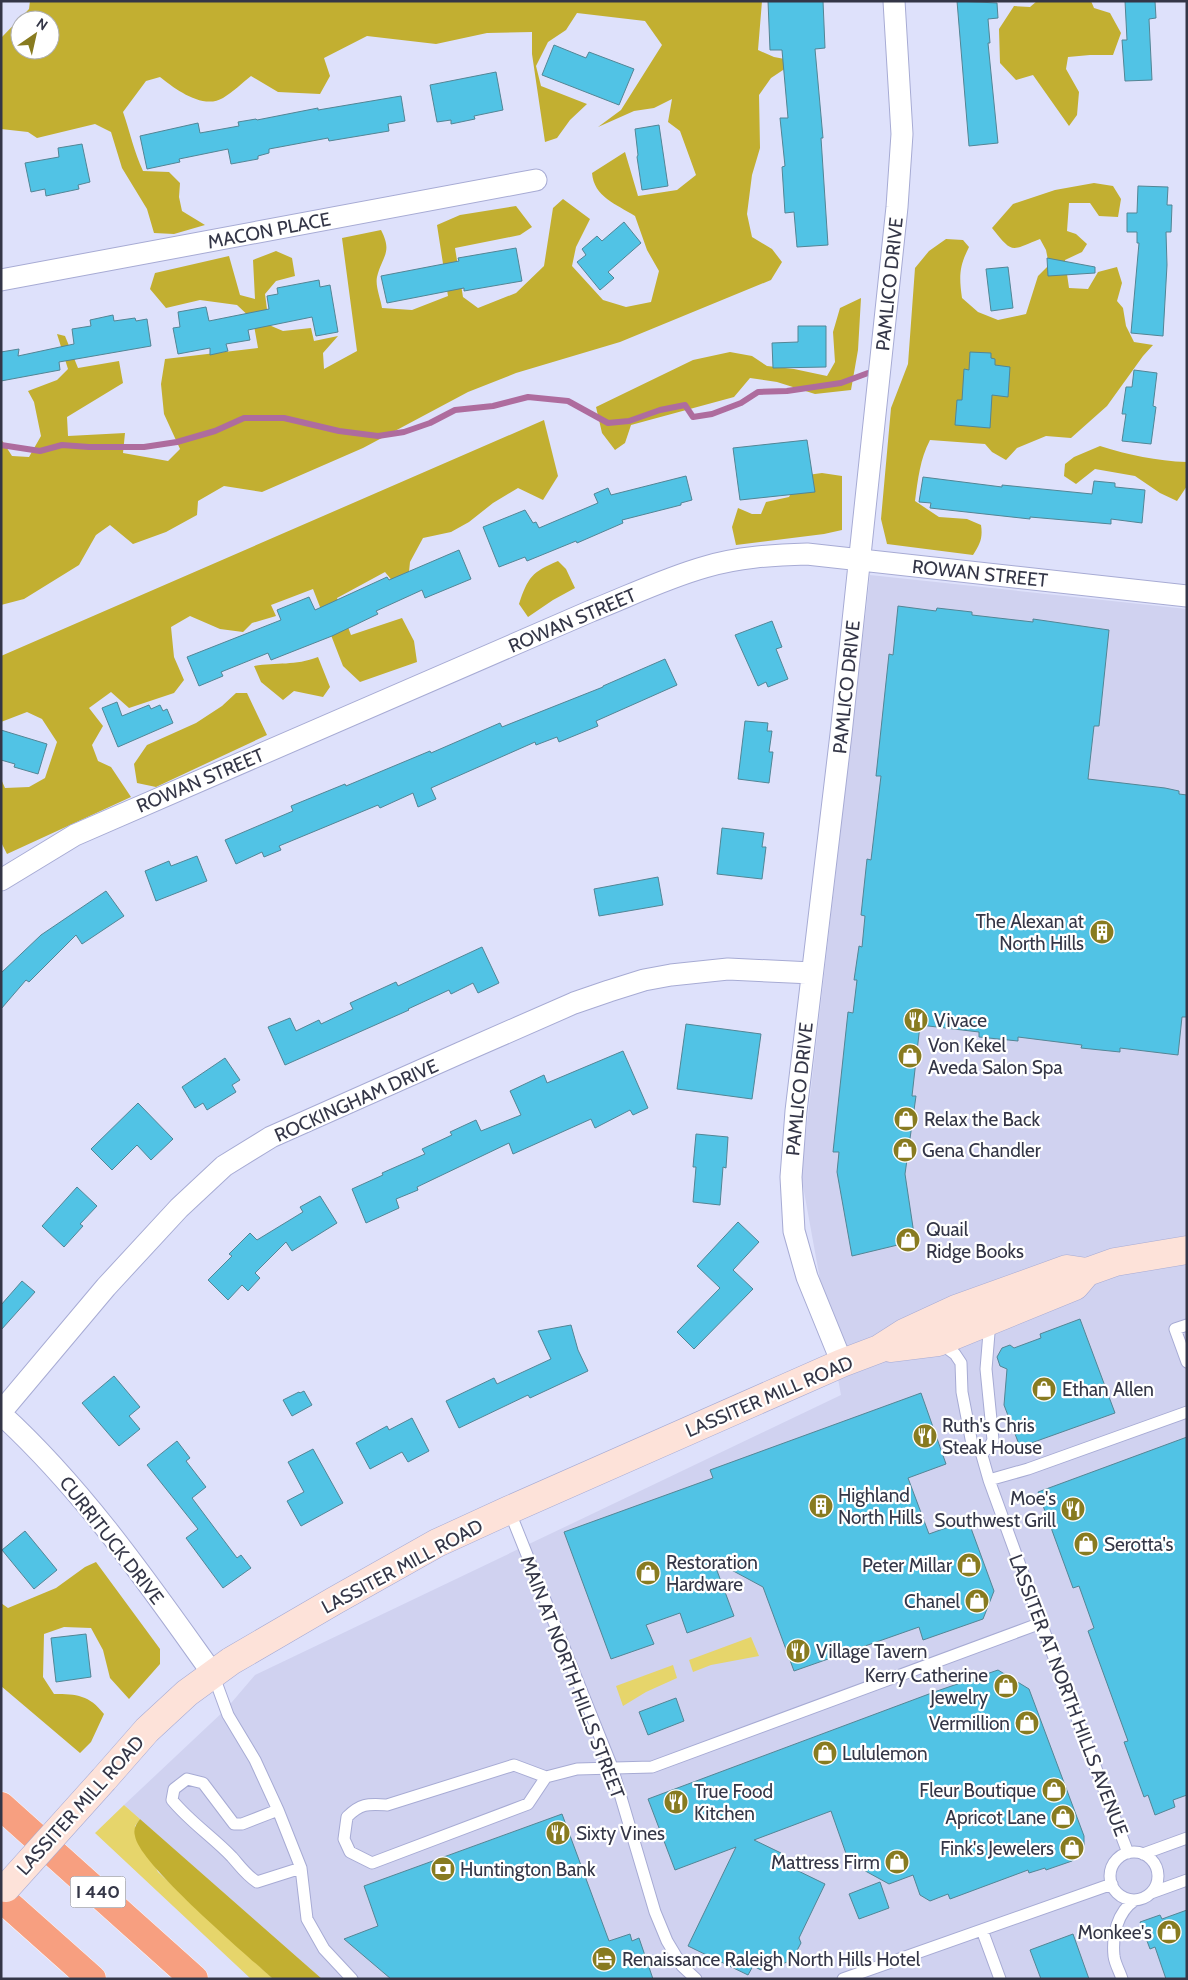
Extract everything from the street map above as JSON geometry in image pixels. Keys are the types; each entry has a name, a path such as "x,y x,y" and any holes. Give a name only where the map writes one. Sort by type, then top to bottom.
{"highway":[{"name":"I 440","path":"1,1806 194,1979"},
{"path":"1,1898 92,1979"}],"main road":[{"name":"LASSITER MILL ROAD","path":"1,1894 161,1716 187,1693 246,1652 414,1556 509,1510 842,1363 879,1349 904,1333 968,1304 1067,1269 1087,1272 1115,1262 1187,1250"},
{"name":"LASSITER MILL ROAD","path":"879,1349 938,1342 1075,1286 1087,1272"}],"street":[{"name":"PAMLICO DRIVE","path":"842,1363 807,1277 794,1232 791,1168 874,434 900,174 901,125 894,1"},
{"name":"MACON PLACE","path":"1,280 536,180"},
{"name":"ROWAN STREET","path":"4,873 75,835 670,578 706,566 774,555 807,554 1187,596"},
{"name":"ROCKINGHAM DRIVE","path":"1,1413 106,1287 179,1208 224,1166 271,1137 574,1003 644,980 728,969 812,974"},
{"name":"CURRITUCK DRIVE","path":"1,1413 70,1482 113,1537 213,1674"}],"lane":[{"path":"981,1452 989,1448 993,1440 986,1369 990,1320"},
{"path":"1187,1325 1175,1329 1187,1362"},
{"name":"LASSITER AT NORTH HILLS AVENUE","path":"938,1342 955,1354 961,1363 962,1392 972,1444 981,1452 989,1480 1041,1623 1128,1853"},
{"path":"989,1480 1028,1469 1187,1412"},
{"name":"MAIN AT NORTH HILLS STREET","path":"509,1510 612,1767 655,1912 667,1941 682,1966 696,1979"},
{"path":"546,1777 528,1804 372,1863 350,1852 344,1839 347,1817 356,1808 368,1804 387,1805 514,1765 546,1777 577,1769 652,1767 1041,1623"},
{"path":"213,1674 228,1715 255,1760 278,1810 301,1868 307,1919 324,1949 352,1979"},
{"path":"278,1810 242,1824 234,1824 203,1783 188,1779 174,1789 172,1800 182,1813 232,1858 245,1874 256,1882 301,1868"},
{"path":"1135,1900 1120,1896 1112,1884 1110,1876 1115,1862 1128,1853 1143,1854 1187,1838"},
{"path":"1143,1854 1150,1858 1158,1871 1156,1886 1152,1893"},
{"path":"1122,1979 1114,1957 1115,1931 1123,1911 1135,1900 1147,1897 1152,1893 1187,1880"},
{"path":"843,1979 1112,1884"},
{"path":"982,1930 1000,1979"}],"shaded area":[{"path":"30,1 762,1 758,50 774,57 790,60 786,68 771,78 759,95 760,148 752,175 747,214 752,237 772,249 782,262 771,280 620,342 516,373 468,392 363,448 262,492 224,486 198,501 197,515 166,532 133,544 110,525 96,535 79,565 24,599 1,605 1,439 12,456 29,457 41,436 34,402 28,391 57,380 68,369 57,334 65,336 78,368 119,361 123,383 67,417 68,436 125,433 123,453 168,461 180,449 164,414 161,384 165,359 258,348 253,320 237,305 200,300 166,308 150,289 155,273 229,256 240,295 255,299 253,260 276,251 292,258 295,276 276,281 265,294 269,325 283,331 311,328 314,341 338,336 323,353 324,369 357,351 342,238 381,230 386,244 385,254 377,277 377,289 382,308 412,310 448,296 437,225 460,215 516,206 532,227 520,235 455,248 463,297 478,308 516,293 544,266 553,208 563,199 590,219 576,247 572,266 603,300 626,307 651,302 659,271 647,250 635,216 601,194 592,173 625,152 638,196 677,190 696,175 680,131 668,122 672,99 654,108 634,111 598,127 621,110 662,45 645,21 577,13 566,30 548,42 536,66 541,86 587,104 570,120 557,138 545,142 532,54 532,32 487,33 436,44 367,36 324,58 330,76 320,94 278,92 251,76 223,98 207,101 198,100 181,92 160,77 146,81 123,112 140,164 143,171 169,172 180,183 179,197 182,211 205,225 174,234 154,233 147,209 122,168 111,132 95,124 37,138 28,132 1,129 1,38 10,29 10,60 60,60 60,10 28,10"},
{"path":"1037,1 1091,1 1094,8 1110,13 1121,33 1113,55 1068,57 1066,69 1079,92 1077,115 1069,126 1033,75 1016,80 1000,63 999,29 1014,6 1030,7"},
{"path":"1094,183 1113,186 1121,199 1118,217 1099,216 1090,203 1069,203 1067,231 1076,234 1087,244 1082,252 1065,260 1069,288 1088,289 1098,272 1117,267 1122,283 1117,301 1123,308 1126,326 1134,342 1153,345 1107,406 1071,438 1046,436 1017,448 1006,460 992,452 985,444 930,440 918,477 915,501 939,517 967,519 981,525 982,534 973,555 887,544 881,519 891,408 908,364 915,268 929,251 946,239 963,240 969,247 963,260 961,272 962,298 978,312 998,320 1026,314 1038,276 1049,265 1046,250 1040,239 1013,248 1004,242 992,228 1013,204 1055,190"},
{"path":"861,298 858,350 851,390 815,394 777,382 750,378 734,397 631,425 625,443 615,450 602,433 596,407 693,360 730,352 752,356 767,366 827,376 835,362 833,332 840,308"},
{"path":"544,420 558,476 543,500 518,488 493,503 469,522 451,532 423,538 410,562 408,581 403,594 385,572 337,598 351,635 402,618 414,641 417,662 360,682 343,666 313,589 271,605 276,616 252,623 243,632 220,629 190,616 171,627 174,657 184,680 174,693 129,708 111,692 89,708 103,726 92,745 98,761 111,767 131,797 7,854 1,842 1,779 5,788 29,787 45,778 57,742 42,719 27,712 1,722 1,656"},
{"path":"1100,446 1143,457 1187,462 1187,486 1177,501 1160,493 1135,476 1095,469 1076,484 1064,476 1065,464 1074,457"},
{"path":"822,473 842,476 842,530 736,545 732,527 738,508 752,514 761,514 766,502 789,497 800,476"},
{"path":"558,561 566,569 575,588 528,617 519,604 528,581 537,572"},
{"path":"870,575 1187,609 1187,1979 322,1979 124,1805 226,1709 255,1675 841,1395 801,1175"},
{"path":"318,657 330,687 323,697 294,691 283,700 261,682 254,666 294,663"},
{"path":"236,693 247,693 267,735 156,787 137,783 134,764 147,745 196,723 222,706"},
{"path":"96,1562 160,1649 160,1664 129,1699 110,1678 103,1650 91,1628 64,1627 44,1634 43,1677 54,1694 76,1695 88,1699 104,1714 91,1742 80,1753 1,1686 1,1603 8,1608 56,1588 85,1567"},
{"path":"751,1637 759,1656 711,1665 693,1672 689,1660"},
{"path":"673,1665 677,1678 646,1692 623,1706 616,1686"},
{"path":"124,1805 140,1819 135,1826 158,1872 273,1979 251,1979 95,1833"},
{"path":"140,1819 322,1979 273,1979 219,1931 155,1867 141,1849 135,1836 135,1827"}],"building":[{"path":"768,1 823,1 825,48 815,49 823,138 821,138 828,245 797,247 794,212 785,213 782,167 785,166 780,118 788,118 782,50 770,50"},
{"path":"957,1 997,3 998,18 988,19 990,43 988,43 998,143 969,146"},
{"path":"1125,1 1155,1 1156,18 1149,19 1152,80 1125,81 1122,40 1127,40"},
{"path":"554,45 586,58 589,52 634,69 619,105 542,75"},
{"path":"496,72 503,110 474,116 475,119 451,124 451,120 437,122 430,85"},
{"path":"401,96 405,121 388,124 389,131 329,141 328,138 269,149 269,153 258,156 258,159 231,164 228,149 179,159 180,162 147,169 140,136 198,123 200,133 239,126 238,122"},
{"path":"659,125 668,186 642,190 635,129"},
{"path":"82,144 90,182 78,185 79,189 46,196 45,189 31,192 25,163 59,157 58,148"},
{"path":"1138,186 1168,187 1167,205 1172,205 1171,232 1166,232 1167,265 1163,336 1131,333 1139,243 1137,243 1137,232 1127,232 1127,213 1137,213"},
{"path":"624,222 641,243 608,272 614,278 600,290 577,262 586,255 582,249 597,236 602,241"},
{"path":"516,248 522,281 464,291 464,288 387,303 381,276 459,261 458,258"},
{"path":"1047,258 1095,267 1095,273 1048,276"},
{"path":"1008,267 1013,308 991,311 986,269"},
{"path":"319,280 320,287 330,285 338,332 316,336 312,317 248,330 250,340 226,344 228,351 210,355 210,348 178,354 173,328 180,327 178,312 206,307 209,321 269,309 267,296 278,294 277,288"},
{"path":"113,315 114,321 135,318 136,321 147,319 151,346 59,362 60,370 1,381 1,352 19,349 18,356 74,344 72,329 91,326 90,320"},
{"path":"798,326 826,326 826,367 773,368 772,343 798,342"},
{"path":"970,352 991,353 991,358 995,359 995,365 1010,367 1008,397 992,395 990,428 955,425 957,400 962,400 964,369 969,370"},
{"path":"1134,370 1157,373 1153,406 1156,407 1151,444 1122,441 1126,414 1122,414 1126,387 1132,387"},
{"path":"807,440 815,492 740,500 733,448"},
{"path":"686,476 692,500 681,503 681,505 622,520 623,523 577,543 576,541 527,561 525,557 499,567 483,527 525,510 533,523 536,522 539,528 598,503 594,494 608,488 611,495"},
{"path":"923,477 1002,487 1002,485 1092,494 1094,481 1115,483 1115,487 1145,490 1142,523 1111,519 1111,524 1030,517 1030,519 930,508 931,503 919,502"},
{"path":"459,550 471,579 425,598 422,590 376,611 378,614 332,636 271,660 268,653 221,672 223,676 199,686 187,657 281,620 277,610 309,597 315,610 387,577 389,580"},
{"name":"The Alexan at North Hills","path":"898,606 936,611 937,608 972,612 972,615 1033,622 1033,619 1109,630 1099,726 1094,726 1088,779 1165,788 1187,795 1187,1017 1182,1017 1178,1055 1120,1048 1120,1052 1081,1048 1082,1045 1018,1037 1018,1041 979,1037 979,1032 920,1025 912,1096 916,1096 905,1174 914,1234 911,1240 906,1243 852,1256 837,1172 839,1152 833,1152 848,1012 853,1013 857,980 854,980 859,946 862,947 865,916 861,915 867,859 871,860 881,776 876,776 889,654 893,655"},
{"path":"772,621 782,647 776,649 788,679 768,687 766,682 758,686 735,635"},
{"path":"665,659 677,685 596,721 598,726 559,742 557,737 536,745 535,742 431,788 436,799 418,807 413,793 380,808 378,805 279,846 281,850 264,857 262,852 236,864 225,840 293,811 291,806 345,784 346,786 430,751 431,753 500,723 502,727 603,687"},
{"path":"117,702 122,716 149,705 151,709 160,705 163,711 167,709 173,723 118,747 102,708"},
{"path":"745,721 768,723 767,731 772,731 769,752 773,752 769,783 738,779"},
{"path":"1,730 47,744 38,774 14,767 15,764 1,760"},
{"path":"722,828 764,833 762,847 766,847 762,879 717,874"},
{"path":"197,856 207,881 156,901 145,871 169,861 171,866"},
{"path":"658,877 663,905 599,916 594,889"},
{"path":"106,891 124,916 82,944 76,935 29,982 26,980 1,1009 1,973 41,935"},
{"path":"482,947 499,983 478,993 473,983 451,994 449,990 409,1010 285,1065 268,1027 290,1018 296,1031 319,1020 321,1024 353,1009 350,1003 396,982 398,986"},
{"path":"686,1024 761,1034 752,1099 677,1089"},
{"path":"623,1051 648,1108 633,1115 630,1110 595,1128 591,1119 513,1154 509,1143 417,1187 418,1190 396,1199 399,1208 366,1223 352,1189 425,1154 422,1149 452,1135 450,1132 476,1120 481,1131 521,1115 510,1091 544,1075 547,1083"},
{"path":"225,1058 240,1080 232,1085 236,1092 207,1110 203,1103 195,1108 182,1087"},
{"path":"138,1103 173,1139 151,1160 137,1145 112,1170 91,1149"},
{"path":"696,1134 728,1137 726,1168 723,1167 720,1205 693,1202 696,1167 693,1167"},
{"path":"77,1187 97,1206 80,1224 83,1226 64,1247 42,1226"},
{"path":"320,1196 337,1223 292,1251 286,1242 255,1273 260,1278 248,1291 242,1285 228,1300 208,1280 232,1256 229,1254 250,1233 257,1240 303,1212 300,1207"},
{"path":"738,1222 759,1242 733,1270 753,1289 694,1349 677,1332 720,1288 697,1266"},
{"path":"22,1281 35,1292 1,1330 1,1305"},
{"path":"1080,1319 1115,1413 1020,1447 1004,1405 1007,1369 1000,1366 997,1357 1002,1348 1010,1345 1014,1348 1041,1338 1040,1334"},
{"path":"571,1325 578,1350 588,1371 530,1398 528,1395 459,1428 446,1401 494,1378 497,1384 551,1359 538,1331"},
{"path":"114,1376 140,1407 129,1416 140,1429 119,1446 82,1403"},
{"path":"304,1391 312,1405 292,1416 283,1400"},
{"path":"921,1393 946,1464 908,1478 929,1534 968,1520 994,1591 983,1619 923,1640 919,1627 794,1671 763,1587 713,1560 734,1616 687,1633 680,1613 646,1625 654,1644 611,1659 564,1532 713,1478 710,1470"},
{"path":"412,1418 429,1451 408,1462 402,1452 370,1469 356,1443 387,1426 389,1430"},
{"path":"1187,1437 1187,1795 1173,1800 1175,1807 1155,1815 1148,1795 1144,1797 1124,1742 1128,1741 1088,1631 1094,1628 1079,1586 1073,1588 1038,1492"},
{"path":"177,1441 190,1458 186,1461 206,1487 192,1498 237,1558 241,1555 251,1568 223,1588 186,1538 198,1529 147,1465"},
{"path":"313,1449 343,1503 301,1526 287,1501 304,1492 288,1462"},
{"path":"25,1531 57,1570 34,1589 2,1550"},
{"path":"86,1634 91,1677 56,1682 51,1638"},
{"path":"998,1670 1029,1689 1084,1836 1084,1845 1079,1855 1072,1861 1046,1870 1045,1868 1029,1873 1028,1870 950,1899 948,1894 930,1901 920,1895 913,1875 889,1884 849,1862 831,1811 754,1840 781,1853 786,1865 825,1884 799,1938 801,1943 792,1960 777,1966 766,1961 761,1970 753,1966 748,1975 688,1946 736,1847 675,1870 648,1799"},
{"path":"676,1698 684,1721 648,1735 639,1712"},
{"path":"562,1814 609,1941 630,1934 632,1941 639,1938 653,1979 391,1979 344,1939 378,1926 364,1886"},
{"path":"880,1882 889,1908 859,1919 849,1894"},
{"path":"1187,1910 1187,1979 1166,1979 1155,1947 1150,1949 1140,1922 1160,1915 1162,1919"},
{"path":"1073,1934 1089,1979 1041,1979 1030,1950"}],"waterway":[{"path":"1,445 40,451 62,445 144,447 177,442 215,431 244,418 284,418 339,431 378,436 404,432 430,423 455,410 493,406 528,397 568,401 608,423 629,421 660,410 685,405 693,417 712,414 741,403 758,392 787,391 841,383 868,373"}],"place":[{"name":"The Alexan at North Hills","path":"1102,932"},
{"name":"Vivace","path":"916,1020"},
{"name":"Von Kekel Aveda Salon Spa","path":"910,1056"},
{"name":"Relax the Back","path":"906,1119"},
{"name":"Gena Chandler","path":"905,1150"},
{"name":"Quail Ridge Books","path":"908,1240"},
{"name":"Ethan Allen","path":"1044,1389"},
{"name":"Ruth's Chris Steak House","path":"925,1436"},
{"name":"Highland North Hills","path":"821,1506"},
{"name":"Moe's Southwest Grill","path":"1073,1509"},
{"name":"Serotta's","path":"1086,1544"},
{"name":"Peter Millar","path":"969,1565"},
{"name":"Restoration Hardware","path":"648,1573"},
{"name":"Chanel","path":"977,1601"},
{"name":"Village Tavern","path":"798,1651"},
{"name":"Kerry Catherine Jewelry","path":"1006,1686"},
{"name":"Vermillion","path":"1027,1723"},
{"name":"Lululemon","path":"825,1753"},
{"name":"Fleur Boutique","path":"1054,1790"},
{"name":"True Food Kitchen","path":"676,1802"},
{"name":"Apricot Lane","path":"1063,1817"},
{"name":"Sixty Vines","path":"558,1833"},
{"name":"Fink's Jewelers","path":"1072,1848"},
{"name":"Mattress Firm","path":"897,1862"},
{"name":"Huntington Bank","path":"443,1869"},
{"name":"Monkee's","path":"1169,1932"},
{"name":"Renaissance Raleigh North Hills Hotel","path":"604,1959"}]}
